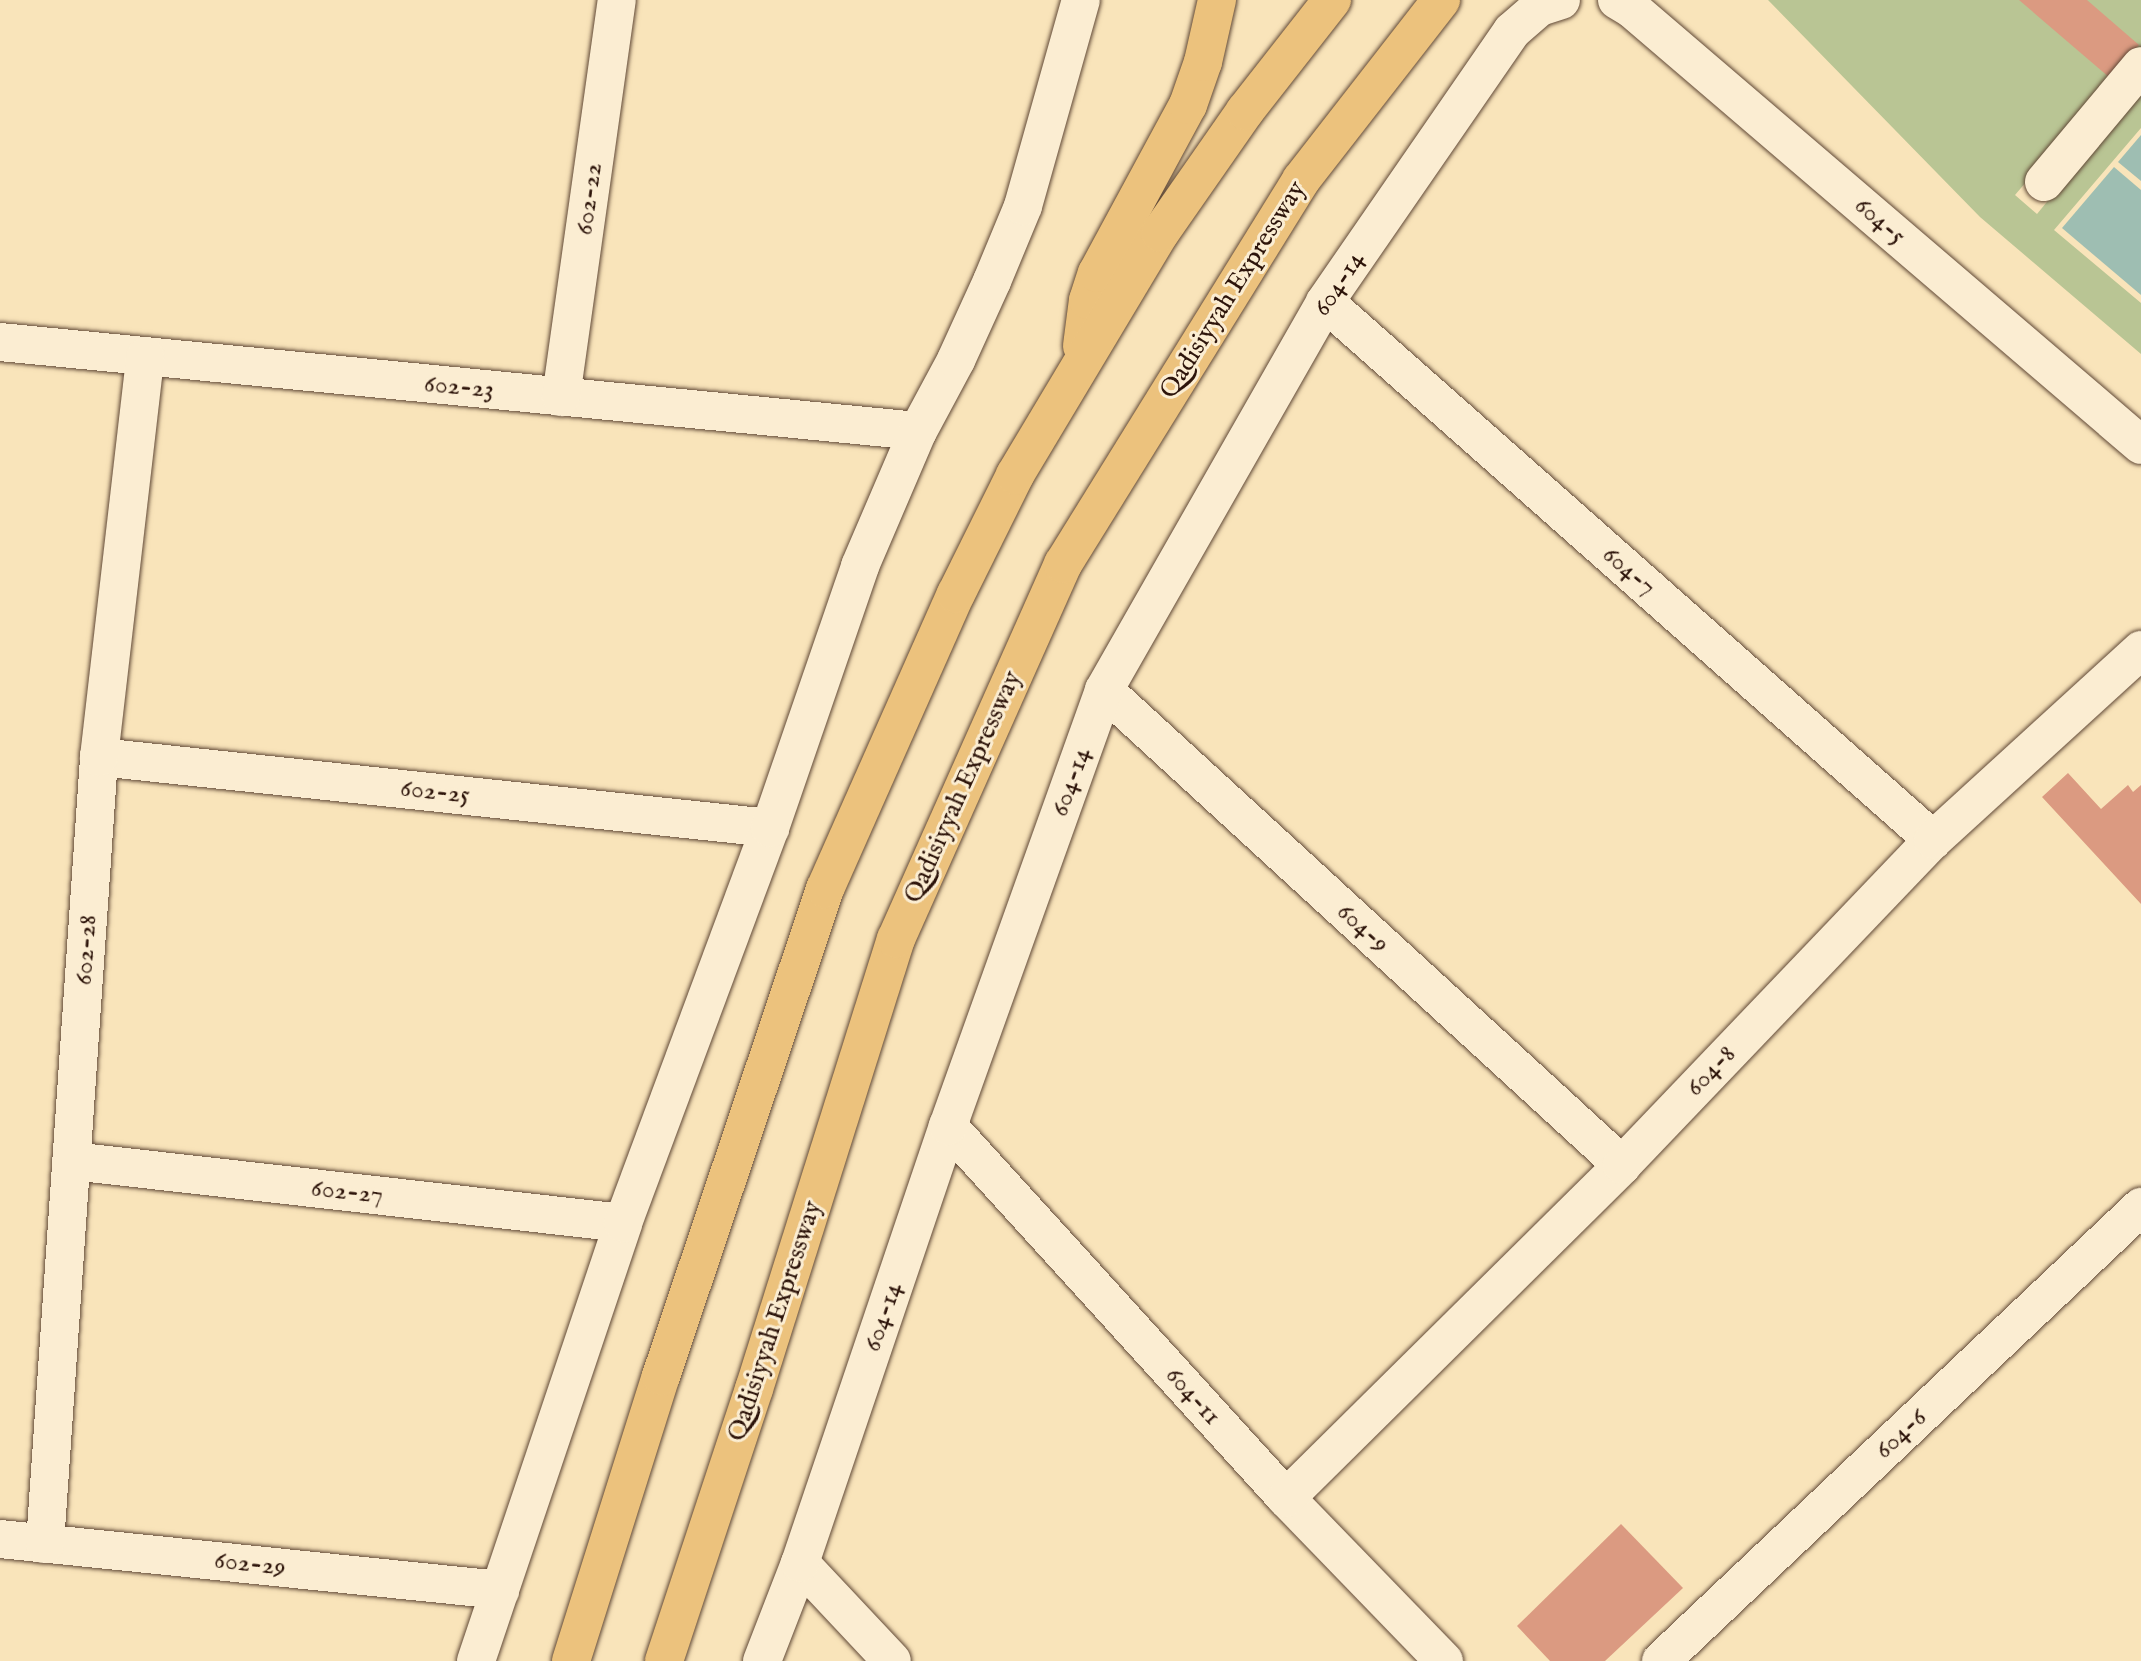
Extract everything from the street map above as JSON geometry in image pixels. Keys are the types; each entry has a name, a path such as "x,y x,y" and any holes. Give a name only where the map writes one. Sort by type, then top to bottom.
{"highway":[{"path":"1082,358 1088,300 1097,272 1188,105 1203,62 1217,0"},
{"path":"571,1661 661,1376 825,889 956,594 1015,475 1082,358 1160,233 1245,111 1332,0"},
{"name":"Qadisiyyah Expressway","path":"664,1661 754,1389 896,939 1063,564 1301,180 1441,0"}],"street":[{"name":"602-22","path":"561,397 617,0"},
{"path":"476,1661 623,1223 770,828 860,566 918,431 956,360 1023,206 1081,0"},
{"name":"604-14","path":"762,1661 800,1563 948,1126 1104,690 1325,303 1512,32 1540,7 1561,0"},
{"name":"604-5","path":"1617,0 1632,9 2141,445"},
{"path":"2043,182 2141,66"},
{"name":"604-7","path":"1325,303 1933,840"},
{"name":"602-23","path":"0,342 918,431"},
{"name":"602-28","path":"45,1544 99,757 145,357"},
{"name":"604-8","path":"1286,1497 1622,1165 1933,840 2141,650"},
{"name":"604-9","path":"1104,690 1622,1165"},
{"name":"602-25","path":"99,757 770,828"},
{"name":"604-11","path":"948,1126 1286,1497 1444,1661"},
{"name":"602-27","path":"72,1161 623,1223"},
{"name":"604-6","path":"1661,1661 2141,1207"},
{"name":"602-29","path":"0,1539 500,1590"},
{"path":"800,1563 892,1661"}],"green space":[{"path":"1768,0 2141,0 2141,47 2015,195 2037,214 2141,87 2141,128 2054,230 2141,303 2141,354 1980,217"}],"shaded area":[{"path":"2141,135 2141,181 2118,162"},
{"path":"2114,167 2141,190 2141,295 2062,228"}],"building":[{"path":"2019,0 2087,0 2139,45 2110,78"},
{"path":"2068,773 2101,809 2128,785 2133,792 2141,785 2141,904 2042,797"},
{"path":"1621,1524 1683,1588 1605,1661 1550,1661 1517,1626"}]}
